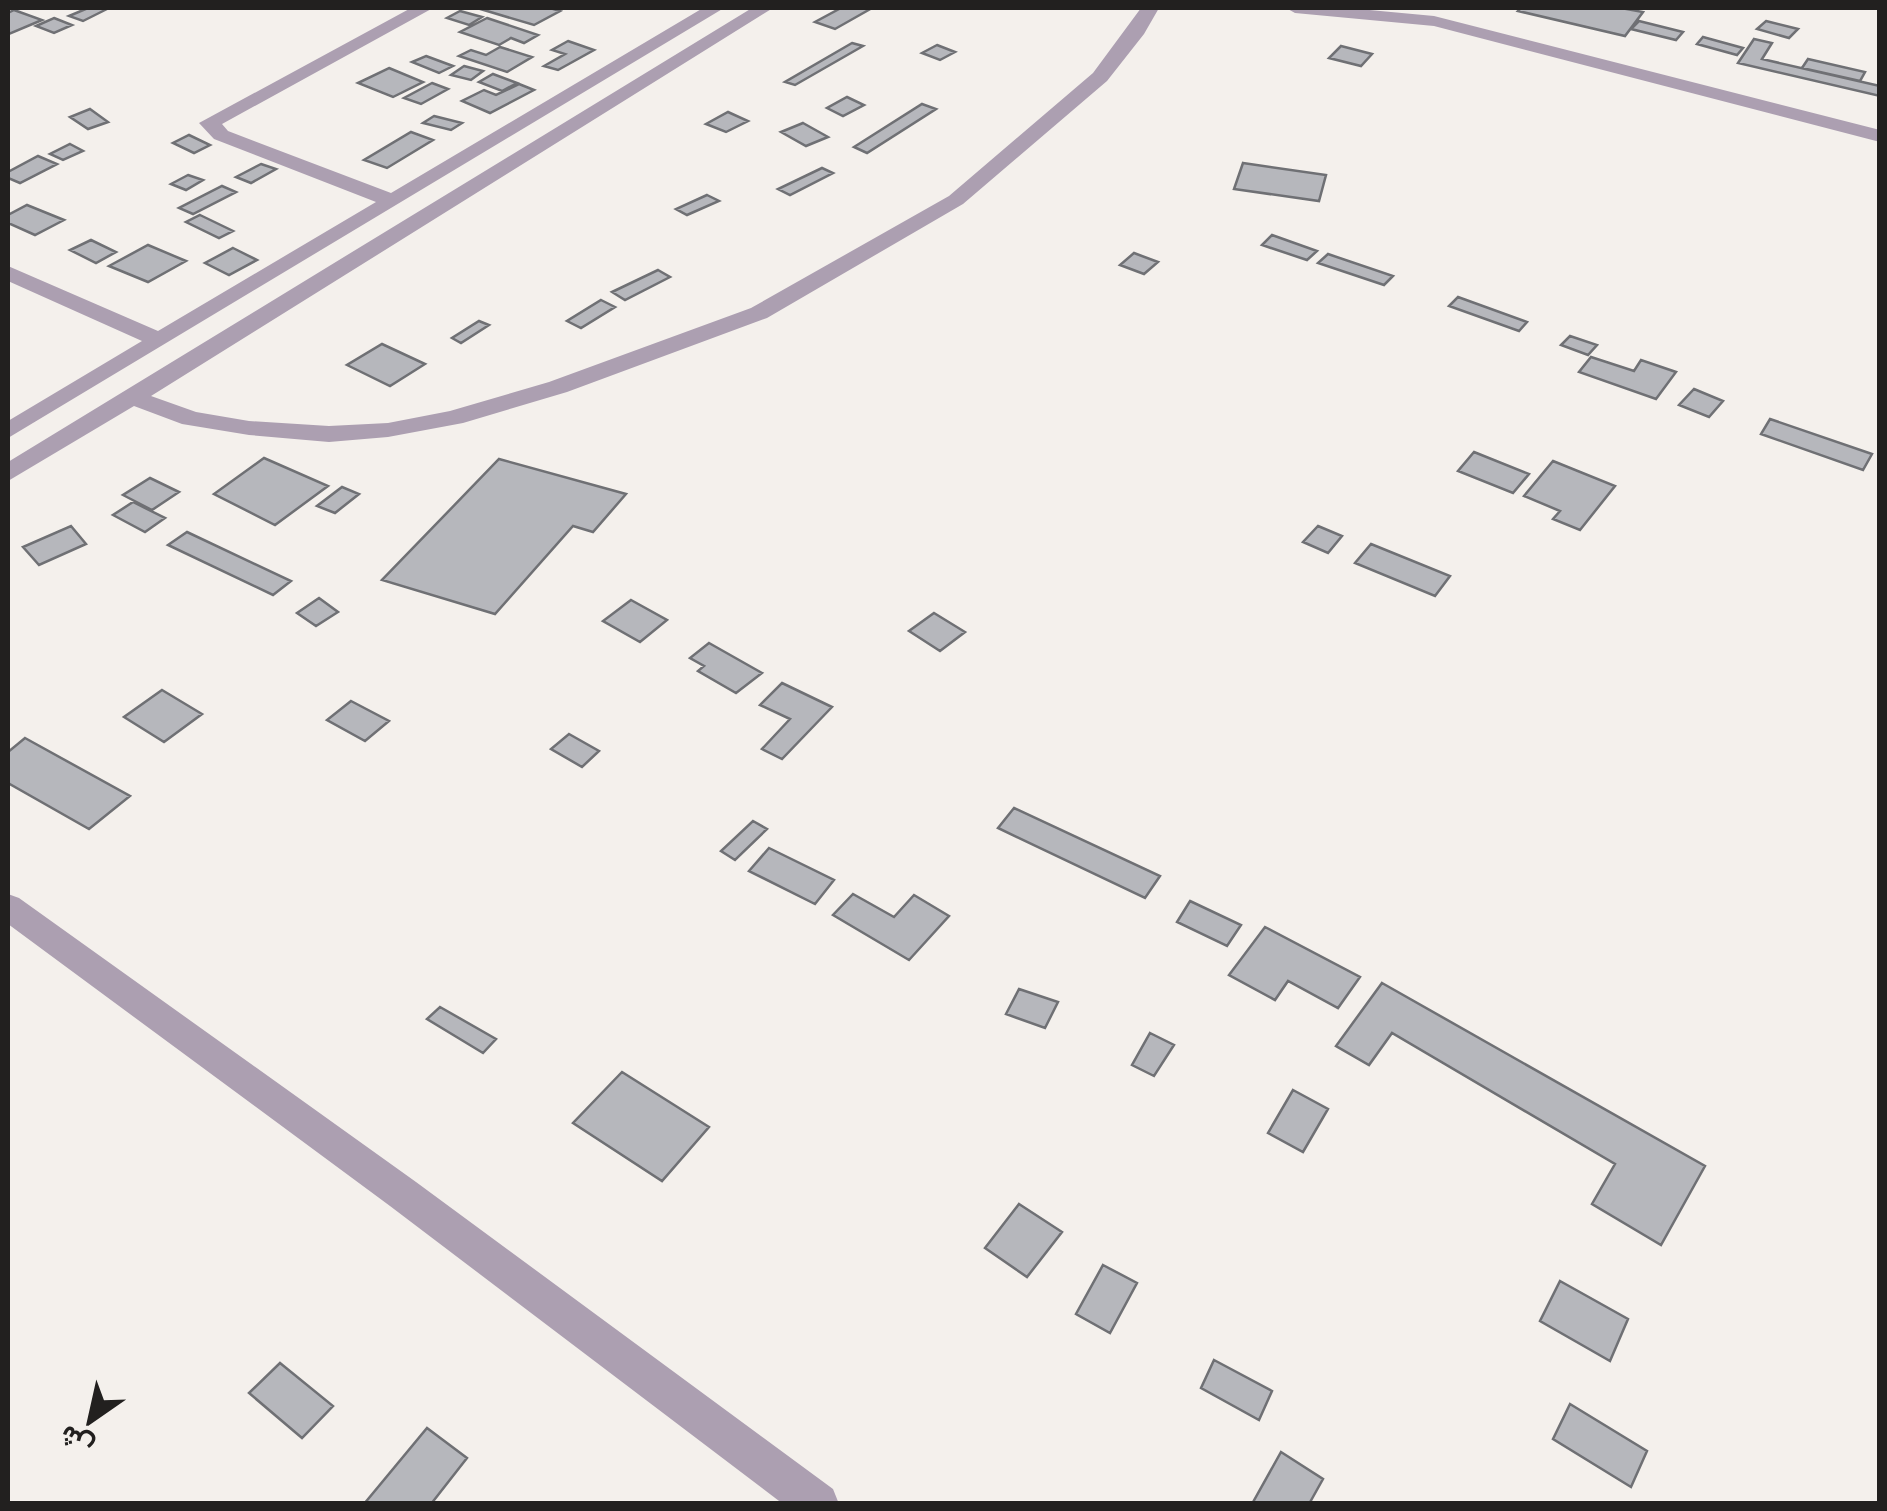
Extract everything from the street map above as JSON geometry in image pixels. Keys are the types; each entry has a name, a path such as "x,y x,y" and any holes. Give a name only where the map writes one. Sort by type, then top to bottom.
{"street":[{"path":"390,200 221,134 209,123 424,8"},
{"path":"669,8 707,12"},
{"path":"8,473 764,8"},
{"path":"132,397 190,419 249,428 329,434 388,430 454,418 558,387 759,314 956,200 1100,78 1138,30 1150,8"},
{"path":"1295,8 1434,21 1880,136"},
{"path":"1434,21 1455,8"},
{"path":"8,431 707,12"},
{"path":"8,273 159,340"},
{"path":"8,907 420,1206 818,1504"}],"building":[{"path":"88,8 109,8 83,21 69,16"},
{"path":"477,8 550,8 560,11 534,25"},
{"path":"841,8 872,8 835,29 815,22"},
{"path":"1621,8 1643,12 1625,36 1518,11"},
{"path":"14,10 42,20 9,34 8,13"},
{"path":"460,11 482,17 469,25 447,18"},
{"path":"54,18 72,25 54,33 36,26"},
{"path":"487,18 538,35 524,43 511,38 499,45 460,32"},
{"path":"1639,21 1683,32 1676,40 1631,29"},
{"path":"1766,21 1798,29 1789,38 1757,29"},
{"path":"1703,37 1743,48 1737,55 1697,44"},
{"path":"1754,39 1772,43 1762,59 1880,86 1880,96 1738,63"},
{"path":"568,41 594,50 558,70 544,66 565,54 552,50"},
{"path":"852,43 863,46 795,85 785,82"},
{"path":"937,45 955,52 940,60 922,53"},
{"path":"1341,46 1372,54 1361,66 1329,58"},
{"path":"500,47 532,57 507,72 459,56 471,50 486,55"},
{"path":"426,56 453,66 439,73 412,62"},
{"path":"1808,59 1865,72 1860,81 1802,68"},
{"path":"464,66 483,71 471,80 451,75"},
{"path":"389,68 423,82 393,97 358,83"},
{"path":"493,74 517,83 502,91 479,82"},
{"path":"432,83 448,89 421,104 404,98"},
{"path":"519,84 534,90 490,113 462,101 484,90 496,95"},
{"path":"847,97 864,105 843,116 827,108"},
{"path":"922,104 936,109 867,153 854,147"},
{"path":"90,109 108,122 88,129 70,117"},
{"path":"728,112 748,121 726,132 706,124"},
{"path":"434,116 462,123 451,130 423,123"},
{"path":"803,123 828,137 806,146 781,132"},
{"path":"411,132 433,140 387,168 364,160"},
{"path":"189,135 210,145 194,153 173,143"},
{"path":"70,144 83,151 63,160 50,154"},
{"path":"38,156 57,164 20,183 8,178 8,172"},
{"path":"1243,163 1326,175 1319,201 1234,189"},
{"path":"261,164 276,169 251,183 236,177"},
{"path":"822,168 833,173 790,195 778,189"},
{"path":"188,175 203,180 186,190 171,184"},
{"path":"222,186 236,192 193,214 179,208"},
{"path":"707,195 719,201 687,215 676,209"},
{"path":"27,205 64,220 35,235 8,223 8,215"},
{"path":"200,215 233,231 219,238 186,222"},
{"path":"1272,235 1317,251 1307,260 1262,245"},
{"path":"91,240 116,252 96,263 70,250"},
{"path":"148,245 186,261 148,282 109,266"},
{"path":"233,248 257,260 229,275 205,263"},
{"path":"1134,253 1158,262 1144,274 1120,265"},
{"path":"1328,254 1393,276 1384,285 1318,263"},
{"path":"658,270 670,277 625,300 612,292"},
{"path":"1458,297 1527,322 1519,331 1449,306"},
{"path":"601,300 615,307 581,328 567,321"},
{"path":"479,321 489,325 461,343 452,338"},
{"path":"1570,336 1597,345 1588,355 1561,345"},
{"path":"382,344 425,364 390,386 347,365"},
{"path":"1591,357 1634,371 1641,360 1676,372 1656,399 1579,372"},
{"path":"1694,389 1723,401 1709,417 1679,405"},
{"path":"1770,419 1872,454 1863,470 1761,434"},
{"path":"1474,452 1529,474 1513,493 1458,471"},
{"path":"264,458 328,486 275,525 214,494"},
{"path":"499,459 626,494 593,532 573,526 495,614 382,580"},
{"path":"1553,461 1615,486 1580,530 1553,519 1560,511 1524,496"},
{"path":"150,478 179,492 152,510 123,495"},
{"path":"342,487 359,494 335,513 317,506"},
{"path":"133,502 165,518 145,532 113,515"},
{"path":"71,526 86,544 39,565 23,547"},
{"path":"1318,526 1342,536 1328,553 1303,542"},
{"path":"187,532 291,581 273,595 168,545"},
{"path":"1371,544 1450,576 1435,596 1355,563"},
{"path":"319,598 338,612 316,626 297,613"},
{"path":"631,600 667,620 640,642 603,621"},
{"path":"934,613 965,632 940,651 909,631"},
{"path":"709,643 762,673 736,693 698,671 704,666 690,658"},
{"path":"782,683 832,707 782,759 762,749 790,719 760,705"},
{"path":"162,690 202,714 164,742 124,717"},
{"path":"351,701 389,721 365,741 327,720"},
{"path":"569,734 599,751 582,767 551,749"},
{"path":"25,738 130,796 89,829 8,783 8,752"},
{"path":"1014,808 1160,876 1145,898 998,828"},
{"path":"753,821 767,829 735,860 721,851"},
{"path":"769,848 834,880 815,904 749,871"},
{"path":"853,894 894,917 914,895 949,916 909,960 833,915"},
{"path":"1190,901 1241,925 1227,946 1177,922"},
{"path":"1265,927 1360,977 1338,1008 1288,981 1275,1000 1229,975"},
{"path":"1382,983 1705,1166 1661,1245 1592,1204 1615,1164 1392,1033 1369,1065 1336,1046"},
{"path":"1019,989 1058,1002 1045,1028 1006,1014"},
{"path":"440,1007 496,1039 483,1053 427,1019"},
{"path":"1150,1033 1174,1045 1154,1076 1132,1065"},
{"path":"622,1072 709,1127 662,1181 573,1123"},
{"path":"1293,1090 1328,1109 1303,1152 1268,1133"},
{"path":"1019,1204 1062,1232 1027,1277 985,1248"},
{"path":"1103,1265 1137,1283 1110,1333 1076,1314"},
{"path":"1560,1281 1628,1319 1610,1361 1540,1321"},
{"path":"1214,1360 1272,1391 1259,1420 1201,1388"},
{"path":"280,1363 333,1406 302,1438 249,1393"},
{"path":"1570,1404 1647,1451 1631,1487 1553,1439"},
{"path":"427,1428 467,1458 431,1504 364,1504"},
{"path":"1281,1452 1323,1479 1309,1504 1252,1504"}]}
